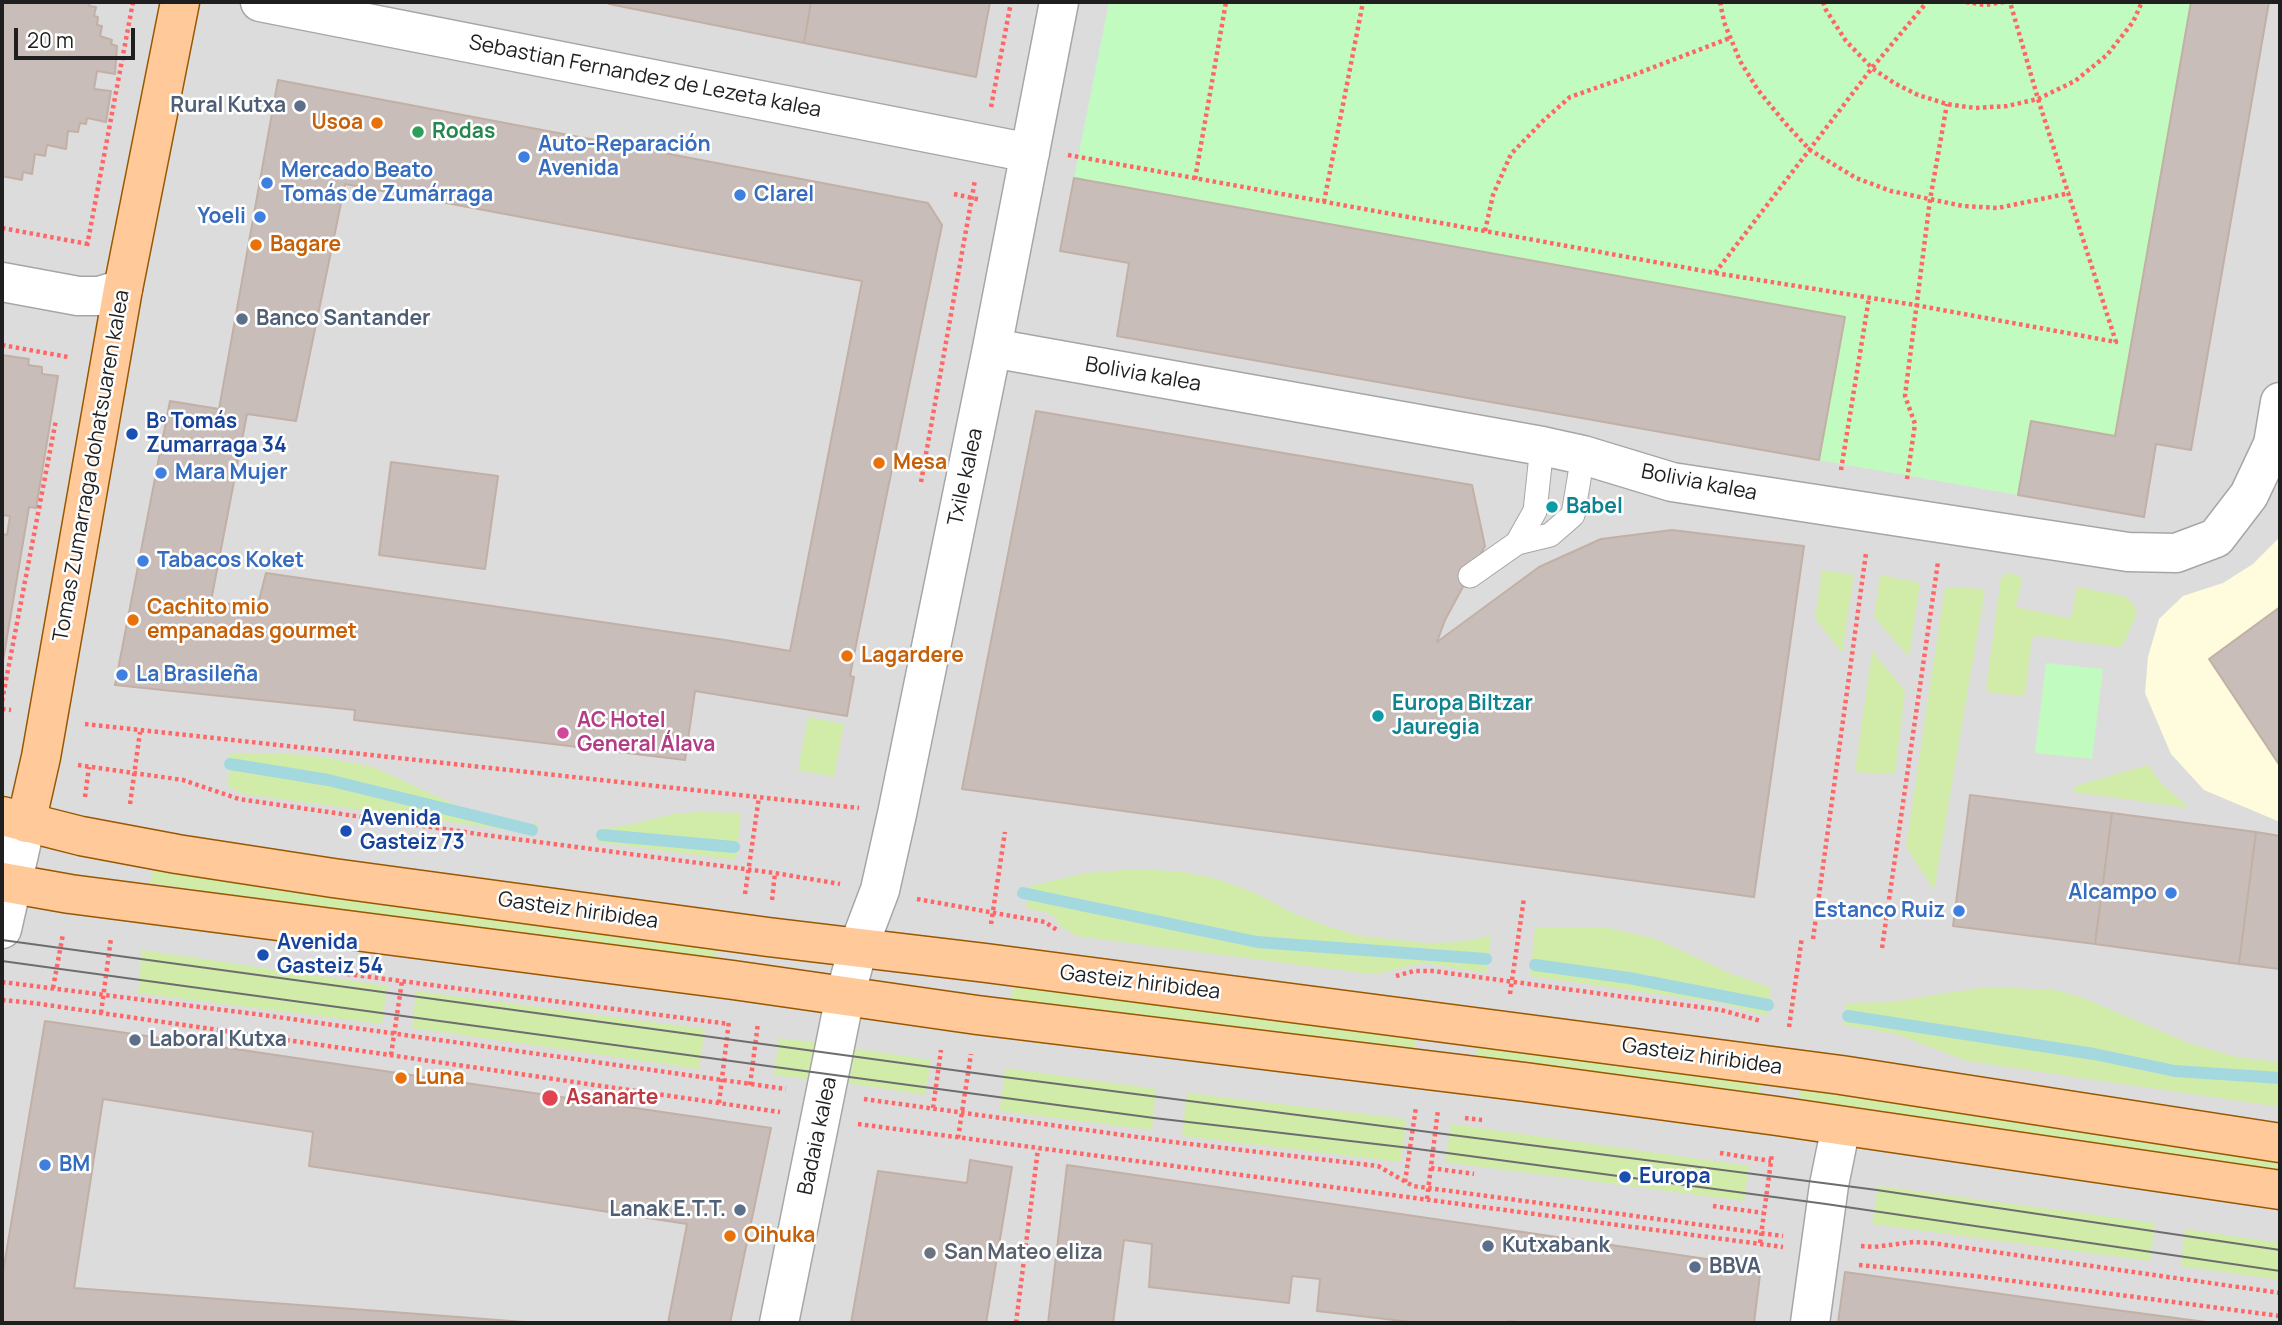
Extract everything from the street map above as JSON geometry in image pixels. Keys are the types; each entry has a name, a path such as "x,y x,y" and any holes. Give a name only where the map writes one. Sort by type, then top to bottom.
{"main road":[{"name":"Tomas Zumarraga dohatsuaren kalea","path":"14,819 40,757 123,289 180,2"},
{"name":"Gasteiz hiribidea","path":"14,819 81,836 177,854 333,878 1841,1075 2280,1143"},
{"path":"7,883 70,894 991,1016 1525,1082 2280,1190"}],"street":[{"name":"Sebastian Fernandez de Lezeta kalea","path":"260,2 1048,154"},
{"name":"Txile kalea","path":"858,948 880,890 992,348 1048,154 1059,2"},
{"path":"2,282 78,296 99,296 123,289"},
{"name":"Bolivia kalea","path":"992,348 1542,446 1583,455 1672,482 2128,552 2176,553 2216,538 2249,495 2273,444 2280,402"},
{"name":"Tomas Zumarraga dohatsuaren kalea","path":"2,929 14,819"},
{"name":"Badaia kalea","path":"779,1323 845,996 858,948"},
{"path":"1810,1323 1840,1125"}],"lane":[{"path":"1517,543 1535,511 1542,446"},
{"path":"1470,576 1517,543 1550,535 1573,515 1583,455"}],"path":[{"path":"2,228 88,244 133,2"},
{"path":"920,483 1011,2"},
{"path":"1195,179 1226,2"},
{"path":"1324,202 1363,2"},
{"path":"1720,2 1730,38 1758,90 1810,150 1856,178 1891,191 1963,206 1998,208 2070,193"},
{"path":"1823,2 1846,41 1872,68 1918,95 1947,104 1975,108 2007,106 2038,99 2075,81 2107,55 2133,22 2142,2"},
{"path":"1715,273 1872,68 1927,2"},
{"path":"1966,2 1985,5 2004,2"},
{"path":"1048,154 2116,342 2038,99 2010,2"},
{"path":"1485,231 1493,195 1511,154 1570,97 1730,38"},
{"path":"1899,517 1906,488 1914,424 1905,396 1915,305 1947,104"},
{"path":"1840,475 1869,298"},
{"path":"2,345 68,357"},
{"path":"2,701 58,412"},
{"path":"1813,939 1867,541"},
{"path":"1882,948 1939,555"},
{"path":"88,724 844,805"},
{"path":"89,767 183,780 239,799 880,890 1045,922 1064,937"},
{"path":"1509,1002 1524,898"},
{"path":"111,941 124,943"},
{"path":"1391,977 1426,970 1721,1010 1770,1023"},
{"path":"336,972 729,1024"},
{"path":"391,1055 402,981"},
{"path":"2,982 263,1015 394,1035 824,1107 1038,1149 1780,1246"},
{"path":"2,1000 391,1055 824,1107 1173,1142 1378,1166 1413,1186 1874,1247 1913,1242 1973,1248 2280,1293"},
{"path":"1780,1024 1801,1027"},
{"path":"1016,1323 1038,1149"},
{"path":"1720,1153 1771,1161"},
{"path":"1431,1168 1474,1174"},
{"path":"1713,1206 1763,1213"},
{"path":"1852,1265 1975,1276 2280,1316"}],"shaded area":[{"path":"2,2 2280,2 2280,1323 2,1323"},
{"path":"2280,537 2280,822 2204,790 2171,754 2145,693 2148,657 2159,619 2183,596 2223,583 2253,564"}],"green space":[{"path":"1109,2 2191,2 2115,436 2031,421 2018,495 1819,460 1845,317 1074,178"},
{"path":"1822,570 1854,575 1842,653 1815,618"},
{"path":"2006,573 2019,575 2022,580 2016,607 2068,618 2072,616 2077,587 2124,596 2133,603 2137,613 2122,646 2038,636 2032,638 2025,694 2020,696 1989,692 1986,688 2001,578"},
{"path":"1880,575 1920,583 1909,657 1874,617"},
{"path":"1945,587 1985,589 1934,890 1906,847"},
{"path":"1872,651 1905,691 1895,774 1855,772"},
{"path":"2046,663 2103,669 2092,759 2035,753"},
{"path":"808,717 844,724 834,777 798,770"},
{"path":"285,753 373,767 469,811 537,824 537,834 244,794 228,786 230,754"},
{"path":"2148,765 2161,783 2189,808 2073,792 2075,786"},
{"path":"741,813 736,860 596,842 599,829 634,824 672,814"},
{"path":"154,866 717,944 716,963 150,883"},
{"path":"1138,869 1183,872 1217,879 1253,892 1295,914 1360,936 1425,943 1459,942 1491,936 1486,973 1423,963 1381,973 1362,973 1076,936 1061,926 1051,914 1026,908 1030,886 1086,873"},
{"path":"1535,928 1608,928 1656,939 1729,973 1771,988 1767,1016 1721,1003 1530,976"},
{"path":"142,950 387,986 382,1024 138,993"},
{"path":"1014,985 1416,1035 1414,1050 1011,999"},
{"path":"1986,987 2055,990 2083,998 2191,1044 2237,1057 2280,1062 2280,1107 1967,1061 1896,1034 1844,1025 1846,1003 1890,1002"},
{"path":"416,991 705,1029 699,1069 412,1028"},
{"path":"779,1038 819,1043 813,1080 774,1075"},
{"path":"1477,1043 1761,1080 1760,1095 1476,1058"},
{"path":"845,1047 931,1060 925,1095 840,1082"},
{"path":"1005,1068 1156,1089 1152,1130 1000,1111"},
{"path":"1801,1088 2280,1156 2280,1171 1798,1102"},
{"path":"1187,1093 1406,1119 1401,1162 1182,1136"},
{"path":"1451,1124 1749,1166 1744,1201 1445,1162"},
{"path":"1878,1186 2155,1223 2150,1261 1872,1224"},
{"path":"2185,1229 2280,1243 2280,1280 2181,1266"}],"building":[{"path":"2,2 90,2 89,6 96,7 94,16 98,17 97,25 102,26 100,36 112,40 111,44 117,46 115,74 97,71 94,89 111,91 106,122 87,118 86,124 80,123 78,132 68,131 66,149 47,145 45,156 35,154 32,174 23,172 22,180 2,176"},
{"path":"811,2 804,43 609,4"},
{"path":"811,2 990,2 976,77 804,43"},
{"path":"2191,2 2269,2 2191,450 2156,444 2144,517 2018,495 2031,421 2115,436"},
{"path":"278,80 928,203 942,225 850,676 854,677 847,716 695,691 685,760 354,720 355,710 115,685 170,401 219,409","holes":["345,184 862,281 790,651 266,573 257,608 211,601 247,414 296,421"]},
{"path":"1074,178 1845,317 1819,460 1117,336 1129,263 1060,251"},
{"path":"2,355 29,359 28,365 42,367 42,374 58,376 36,508 29,507 3,661 2,534 7,535 10,516 2,515"},
{"name":"Europa Biltzar Jauregia","path":"1036,411 1472,485 1485,546 1445,620 1437,642 1539,567 1601,539 1672,530 1804,546 1754,897 962,789"},
{"path":"391,462 498,476 485,569 379,555"},
{"path":"2280,607 2280,766 2209,659"},
{"path":"1970,795 2112,813 2095,944 1953,926"},
{"path":"2112,813 2256,832 2239,964 2095,944"},
{"path":"2256,832 2280,836 2280,969 2239,964"},
{"path":"45,1021 771,1128 730,1323 668,1323 687,1224 309,1166 313,1132 103,1099 74,1288 538,1323 2,1323 2,1278"},
{"name":"San Mateo eliza","path":"970,1160 1012,1167 986,1323 851,1323 878,1171 967,1183"},
{"path":"1067,1165 1761,1267 1754,1323 1420,1323 1317,1311 1320,1279 1292,1276 1289,1303 1149,1287 1152,1244 1124,1240 1113,1323 1048,1323"},
{"path":"1845,1272 2094,1307 2213,1323 1838,1323"}],"waterway":[{"path":"230,764 328,780 532,830"},
{"path":"602,835 734,847"},
{"path":"1023,893 1257,942 1486,959"},
{"path":"1535,965 1629,978 1768,1005"},
{"path":"1848,1016 2094,1054 2175,1071 2280,1078"}],"tram line":[{"path":"2,940 1004,1077 1877,1190 2280,1250"},
{"path":"2,961 1154,1118 1410,1148 1826,1204 2280,1271"}],"place":[{"name":"Rural Kutxa","path":"300,106"},
{"name":"Usoa","path":"377,123"},
{"name":"Rodas","path":"418,132"},
{"name":"Auto-Reparación Avenida","path":"524,157"},
{"name":"Mercado Beato Tomás de Zumárraga","path":"267,183"},
{"name":"Clarel","path":"740,195"},
{"name":"Yoeli","path":"260,217"},
{"name":"Bagare","path":"256,245"},
{"name":"Banco Santander","path":"242,319"},
{"name":"Bº Tomás Zumarraga 34","path":"132,434"},
{"name":"Mesa","path":"879,463"},
{"name":"Mara Mujer","path":"161,473"},
{"name":"Babel","path":"1552,507"},
{"name":"Tabacos Koket","path":"143,561"},
{"name":"Cachito mio empanadas gourmet","path":"133,620"},
{"name":"Lagardere","path":"847,656"},
{"name":"La Brasileña","path":"122,675"},
{"name":"Europa Biltzar Jauregia","path":"1378,716"},
{"name":"AC Hotel General Álava","path":"563,733"},
{"name":"Avenida Gasteiz 73","path":"346,831"},
{"name":"Alcampo","path":"2171,893"},
{"name":"Estanco Ruiz","path":"1959,911"},
{"name":"Avenida Gasteiz 54","path":"263,955"},
{"name":"Laboral Kutxa","path":"135,1040"},
{"name":"Luna","path":"401,1078"},
{"name":"Asanarte","path":"550,1098"},
{"name":"BM","path":"45,1165"},
{"name":"Europa","path":"1625,1177"},
{"name":"Lanak E.T.T.","path":"740,1210"},
{"name":"Oihuka","path":"730,1236"},
{"name":"Kutxabank","path":"1488,1246"},
{"name":"San Mateo eliza","path":"930,1253"},
{"name":"BBVA","path":"1695,1267"}]}
